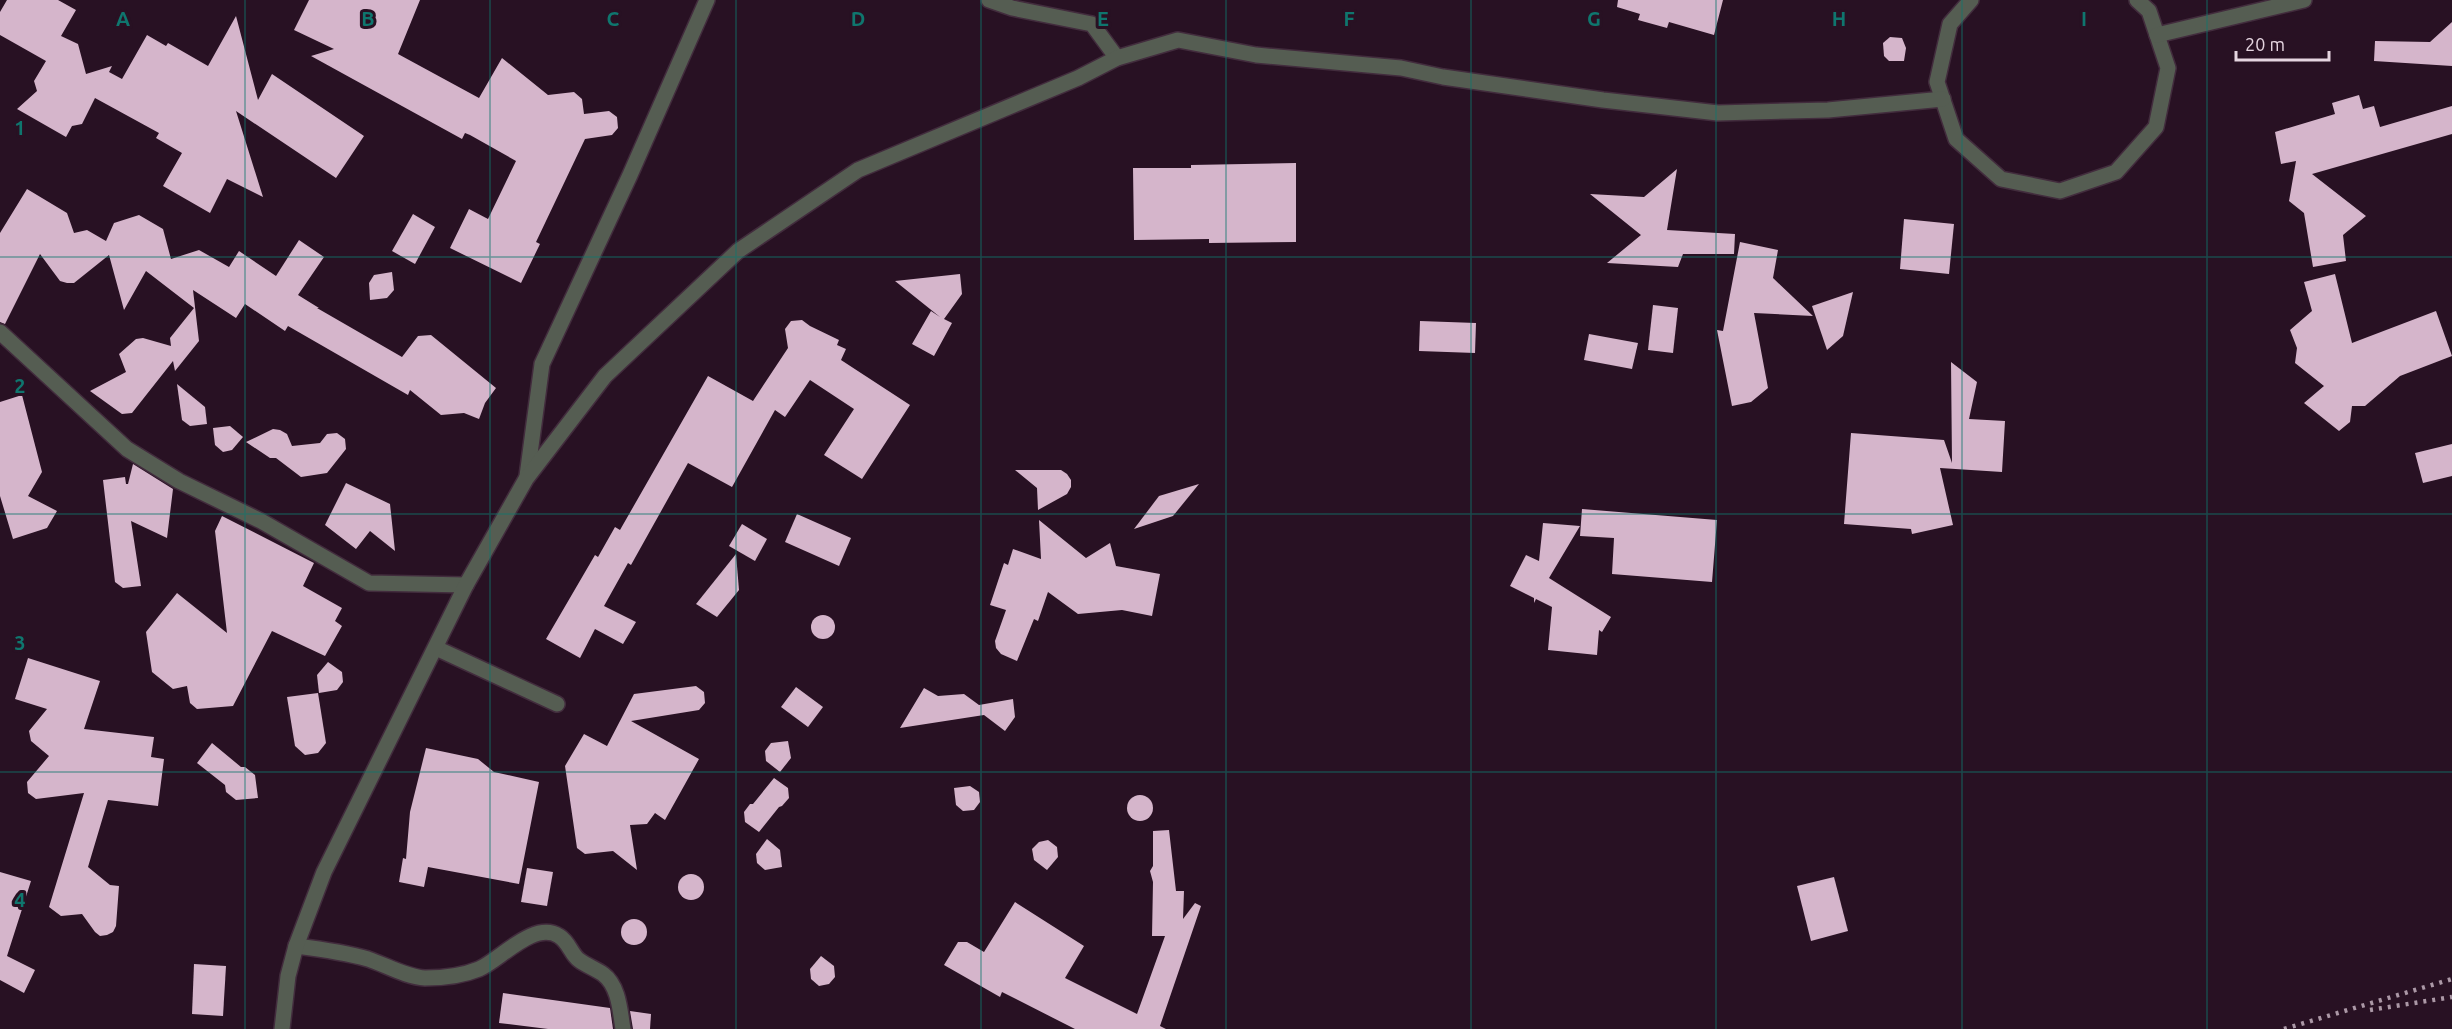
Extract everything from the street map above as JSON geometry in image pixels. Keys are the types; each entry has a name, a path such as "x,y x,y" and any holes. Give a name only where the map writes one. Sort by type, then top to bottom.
{"street":[{"path":"526,479 542,363 630,175 707,0"},
{"path":"989,0 1012,8 1092,24 1117,58"},
{"path":"1971,0 1950,24 1937,82 1956,139 2001,179 2060,191 2116,172 2156,127 2168,68 2149,11 2137,0"},
{"path":"2157,35 2304,0"},
{"path":"282,1029 288,976 296,946 324,872 466,585 526,479 605,376 738,251 858,170 1078,78 1117,58 1178,40 1256,55 1401,68 1443,77 1603,100 1718,113 1828,110 1943,99"},
{"path":"0,332 128,449 179,481 261,521 369,582 466,585"},
{"path":"436,648 557,704"},
{"path":"296,946 334,950 422,978 453,976 485,966 515,944 546,931 559,935 579,960 610,980 619,1006 622,1029"}],"building":[{"path":"7,0 58,0 76,10 61,36 78,44 86,74 112,66 109,72 122,79 147,35 166,46 168,43 208,66 236,16 258,100 272,74 364,136 336,178 236,111 263,197 227,179 210,213 163,186 182,153 156,138 159,133 95,98 82,124 72,126 66,137 17,109 37,91 34,81 46,61 0,35 0,12"},
{"path":"309,0 420,0 398,54 479,98 502,58 548,95 574,92 582,99 584,114 609,111 617,117 618,128 612,135 585,139 536,242 540,244 521,283 450,248 469,209 488,219 516,161 470,135 465,133 462,139 311,56 334,49 294,30"},
{"path":"1618,0 1723,0 1714,35 1669,22 1667,28 1638,20 1640,14 1617,7"},
{"path":"2452,22 2452,66 2374,61 2375,41 2430,42"},
{"path":"1890,37 1902,38 1906,48 1904,61 1889,61 1884,56 1883,43"},
{"path":"2359,95 2363,109 2374,106 2380,127 2452,106 2452,134 2312,174 2366,216 2343,235 2346,261 2313,267 2304,213 2289,201 2296,161 2281,164 2275,132 2335,114 2332,103"},
{"path":"1296,163 1296,242 1209,243 1209,239 1134,240 1133,168"},
{"path":"1677,169 1667,230 1735,234 1734,254 1683,254 1678,267 1607,263 1641,235 1590,194 1644,197"},
{"path":"27,189 67,213 74,233 87,230 106,241 114,223 139,215 163,229 171,259 199,250 229,267 239,251 276,276 299,240 324,257 298,295 402,357 418,336 431,335 496,388 485,403 479,419 464,413 441,415 410,390 408,395 288,326 285,331 245,304 236,318 193,290 199,341 175,371 173,361 132,413 122,414 90,391 126,372 119,354 136,339 143,338 171,346 170,338 194,308 146,271 124,310 109,255 74,283 67,283 60,281 40,254 5,324 0,322 0,233"},
{"path":"413,214 435,227 415,264 392,251"},
{"path":"1904,219 1954,224 1949,274 1900,269"},
{"path":"1740,242 1778,250 1773,278 1813,316 1754,313 1768,388 1751,402 1732,406 1717,330 1723,331"},
{"path":"392,272 394,290 387,298 370,300 369,283 374,275"},
{"path":"960,274 962,294 944,319 952,323 934,356 912,344 931,311 940,317 895,281"},
{"path":"2335,274 2352,343 2436,311 2452,356 2400,376 2365,406 2352,406 2350,422 2339,431 2304,403 2324,386 2295,363 2297,348 2290,330 2312,311 2304,282"},
{"path":"1853,292 1843,336 1827,350 1812,306"},
{"path":"1653,305 1678,308 1673,353 1648,350"},
{"path":"802,320 839,340 837,345 846,349 841,360 910,405 862,479 824,455 854,409 810,380 785,417 775,410 732,487 688,463 631,565 628,563 604,606 636,622 623,644 595,629 580,658 546,639 595,555 598,557 615,527 620,530 708,376 753,401 788,348 785,329 791,321"},
{"path":"1420,321 1476,323 1475,353 1419,351"},
{"path":"1589,334 1638,343 1632,369 1584,360"},
{"path":"1951,362 1977,382 1969,419 2005,421 2002,472 1940,468 1953,525 1912,534 1911,529 1844,524 1851,433 1944,440 1952,463"},
{"path":"177,384 205,407 207,424 190,426 182,420"},
{"path":"22,395 42,472 28,496 57,511 47,528 13,539 0,496 0,402"},
{"path":"230,426 243,437 232,450 223,452 215,445 213,428"},
{"path":"273,429 287,434 292,446 320,443 327,434 337,433 345,439 346,449 327,473 301,477 276,458 270,458 246,442"},
{"path":"2452,444 2452,476 2423,483 2415,453"},
{"path":"133,464 173,489 167,538 131,521 141,586 123,588 115,582 103,480 125,477 126,484 128,484"},
{"path":"1015,470 1061,470 1071,480 1071,487 1067,494 1038,510 1037,488"},
{"path":"346,483 390,504 395,551 370,531 356,549 325,525"},
{"path":"1199,484 1173,516 1134,529 1159,496"},
{"path":"1582,509 1717,520 1712,582 1612,574 1614,538 1580,536"},
{"path":"797,514 851,538 839,566 785,542"},
{"path":"222,516 314,563 303,586 342,608 335,621 342,626 325,656 272,631 233,706 197,709 190,703 187,686 173,689 152,672 146,632 177,593 227,633 215,531"},
{"path":"1039,520 1086,558 1110,543 1116,566 1160,574 1152,616 1122,610 1078,614 1048,592 1038,621 1034,619 1017,661 1001,654 996,648 995,641 1006,610 990,605 1004,563 1008,565 1013,549 1041,559"},
{"path":"1543,523 1580,526 1549,578 1611,617 1602,632 1599,630 1597,655 1548,650 1552,607 1536,599 1534,603 1534,598 1510,586 1526,555 1539,561"},
{"path":"742,524 767,539 755,561 729,546"},
{"path":"736,554 739,590 717,617 696,604"},
{"path":"818,615 828,615 835,622 835,632 828,639 818,639 811,632 811,622"},
{"path":"28,658 100,681 84,729 154,737 151,757 164,759 158,806 108,800 88,867 110,885 119,886 116,926 113,932 107,935 100,936 95,932 82,914 61,916 49,907 84,793 36,799 28,793 27,782 49,756 31,741 29,731 47,709 15,699"},
{"path":"328,662 342,672 343,682 337,690 319,693 317,675"},
{"path":"696,686 704,692 705,703 699,710 631,721 699,759 665,820 655,813 647,824 630,825 637,870 613,851 585,854 577,848 565,766 584,734 607,746 634,694"},
{"path":"796,687 823,707 808,727 781,707"},
{"path":"924,688 938,696 964,694 979,705 1013,699 1015,717 1005,731 984,715 900,728"},
{"path":"318,693 326,743 318,753 305,755 295,746 287,697"},
{"path":"788,741 791,758 780,772 766,761 765,751 771,743"},
{"path":"212,743 241,767 245,767 255,775 258,798 236,800 226,792 225,785 197,763"},
{"path":"426,748 478,759 494,772 539,782 519,884 428,867 424,887 399,882 403,858 406,859 410,812"},
{"path":"774,778 788,788 789,798 759,832 745,822 744,812"},
{"path":"970,786 979,792 980,802 974,810 963,811 956,805 954,788"},
{"path":"1140,795 1149,799 1153,808 1149,817 1140,821 1131,817 1127,808 1131,799"},
{"path":"1169,830 1176,891 1184,891 1183,919 1195,903 1201,906 1160,1026 1166,1029 1075,1029 1002,992 1000,997 944,965 958,942 967,942 984,952 1015,902 1084,946 1065,978 1137,1014 1165,936 1152,936 1153,882 1150,871 1153,866 1153,831"},
{"path":"767,839 780,850 782,867 765,870 757,863 756,854"},
{"path":"1048,840 1057,847 1058,857 1047,870 1034,860 1032,849 1039,842"},
{"path":"527,868 553,872 547,906 521,902"},
{"path":"0,872 31,881 7,956 35,970 24,993 0,980"},
{"path":"691,874 700,878 704,887 700,896 691,900 682,896 678,887 682,878"},
{"path":"1834,877 1848,931 1811,941 1797,886"},
{"path":"634,919 643,923 647,932 643,941 634,945 625,941 621,932 625,923"},
{"path":"821,956 834,966 835,977 829,984 819,986 811,979 810,969"},
{"path":"194,964 226,966 223,1016 192,1014"},
{"path":"503,993 610,1008 613,1029 548,1029 499,1023"},
{"path":"630,1011 651,1014 650,1029 633,1029"}],"railway":[{"path":"2284,1029 2452,979"},
{"path":"2370,1010 2452,997"}]}
